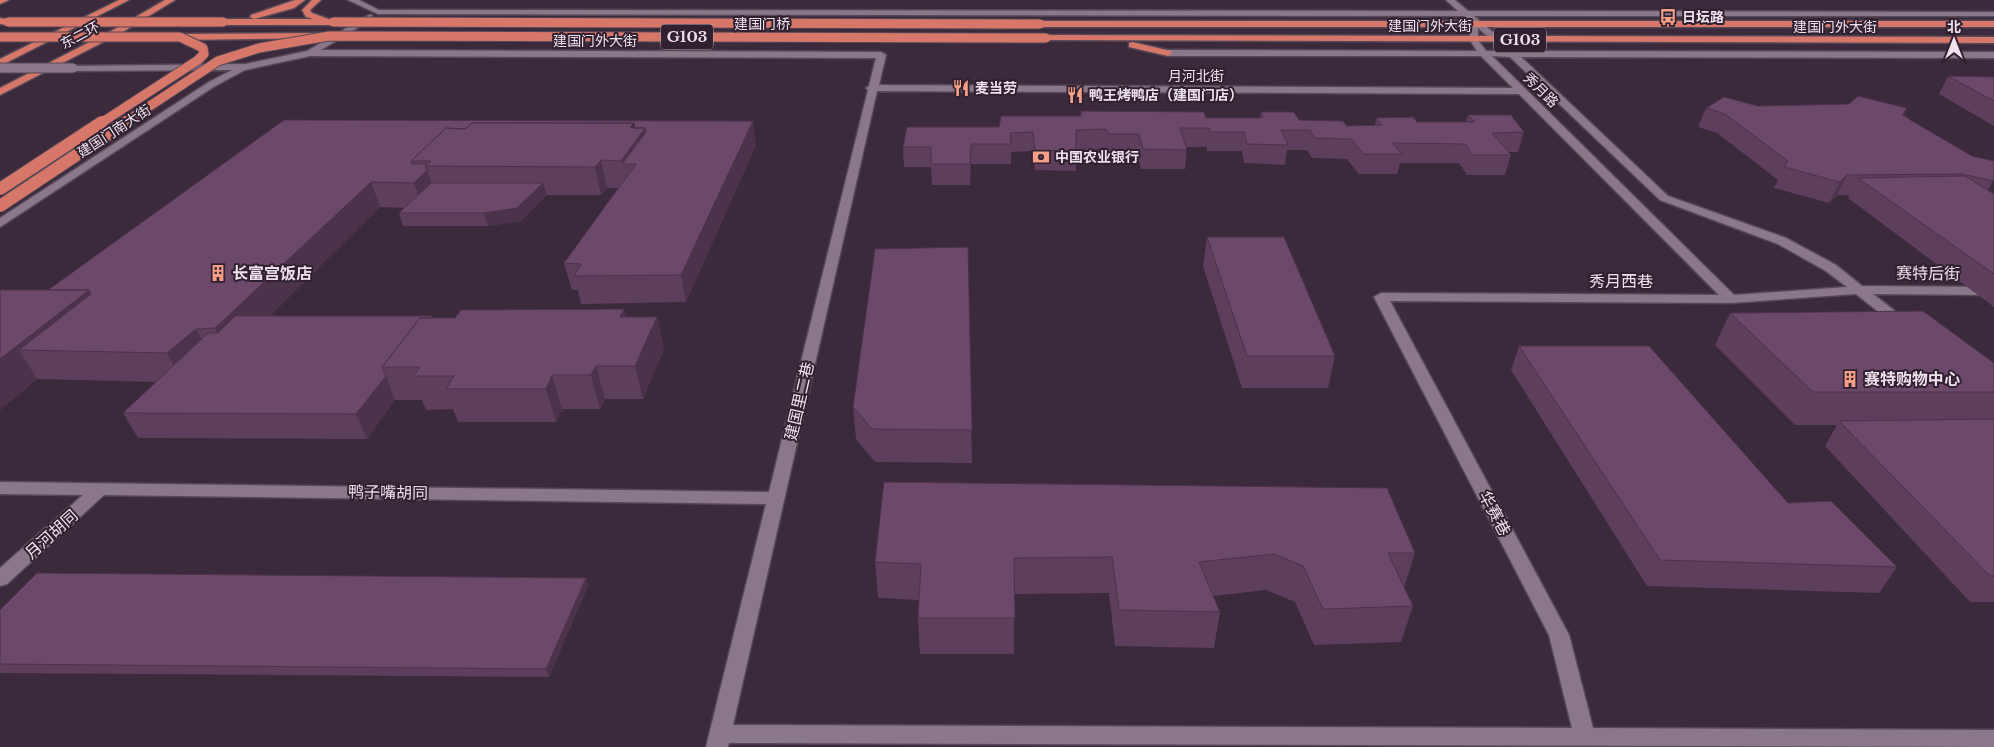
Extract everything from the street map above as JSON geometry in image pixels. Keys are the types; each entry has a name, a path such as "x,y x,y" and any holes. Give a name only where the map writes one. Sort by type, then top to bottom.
{"highway":[{"path":"0,2 5,0"},
{"name":"东二环","path":"0,63 125,0"},
{"name":"东二环","path":"0,92 171,0"},
{"path":"223,22 270,12 291,6 301,0"},
{"path":"317,0 306,10 309,16 333,22"},
{"path":"3,22 333,22"},
{"name":"建国门桥","path":"333,22 1040,24"},
{"name":"建国门外大街","path":"1040,24 1474,22 1994,24"},
{"path":"0,37 329,36"},
{"path":"0,206 218,61 268,44 329,36"},
{"name":"建国门桥","path":"329,36 1046,38"},
{"path":"0,189 198,60 204,54 203,48 180,37"},
{"name":"建国门外大街","path":"1046,38 1994,40"},
{"path":"1103,38 1168,53"}],"street":[{"path":"352,0 378,12"},
{"path":"1450,0 1474,22 1474,40"},
{"path":"0,68 246,67 310,53 378,12"},
{"name":"建国门外大街","path":"378,12 1994,14"},
{"path":"351,54 346,49 345,43 386,17 405,12"},
{"name":"秀月路","path":"1474,22 1498,40 1650,187 1664,198 1684,207 1782,241 1831,268 1862,290 1913,333"},
{"name":"秀月路","path":"1474,40 1484,54 1520,92 1731,299"},
{"name":"建国门外大街","path":"310,53 881,55"},
{"name":"建国门外大街","path":"1168,53 1994,55"},
{"name":"建国里二巷","path":"718,740 881,55"},
{"name":"建国门南大街","path":"0,223 212,84 246,67"},
{"name":"月河北街","path":"872,88 1520,92"},
{"name":"赛特后街","path":"1862,290 1994,291"},
{"name":"秀月西巷","path":"1381,297 1731,299 1862,290"},
{"name":"华赛巷","path":"1381,297 1559,635 1585,738"},
{"name":"鸭子嘴胡同","path":"0,488 777,498"},
{"name":"月河胡同","path":"0,579 101,488"},
{"path":"718,740 1994,739"}],"building":[{"path":"1948,76 1994,77 1994,101"},
{"path":"1858,96 1907,108 1902,115 1972,156 1994,161 1994,180 1962,174 1847,175 1840,182 1784,167 1788,161 1725,114 1706,108 1724,97 1758,106 1849,104"},
{"path":"1081,111 1204,112 1206,118 1263,118 1261,112 1294,112 1299,120 1343,121 1347,126 1382,125 1376,118 1413,117 1417,122 1475,122 1468,115 1511,115 1524,132 1492,133 1511,155 1473,155 1465,144 1392,143 1402,154 1364,154 1351,139 1315,138 1310,130 1281,130 1288,145 1247,144 1244,132 1210,132 1210,128 1180,128 1187,150 1143,149 1139,134 1109,134 1106,129 1076,130 1076,151 1035,150 1033,132 1010,133 1011,144 971,144 970,164 931,164 931,147 903,147 907,127 999,127 1001,116 1081,116"},
{"name":"长富宫饭店","path":"284,120 753,121 681,275 574,276 581,264 564,263 636,164 622,164 646,132 645,128 634,128 634,123 472,123 465,129 446,128 411,161 412,164 428,164 425,166 427,170 414,183 371,182 215,328 196,329 167,353 19,350 91,294 89,290 48,290"},
{"path":"472,123 634,123 630,128 645,128 621,161 601,160 595,167 425,166 431,161 411,161 446,128 465,129"},
{"path":"1965,176 1994,194 1994,274 1858,178"},
{"path":"431,183 543,183 517,208 484,213 399,213"},
{"path":"1207,237 1284,237 1335,356 1247,356"},
{"path":"968,247 972,430 872,429 853,407 875,249"},
{"path":"0,290 89,290 0,359"},
{"path":"624,309 620,317 657,317 635,366 596,366 591,375 552,375 546,389 446,389 454,376 413,376 420,367 382,367 420,318 455,318 461,310"},
{"path":"1923,311 1994,363 1994,392 1813,392 1730,313"},
{"path":"235,316 432,316 430,318 420,318 382,367 386,376 356,414 123,413 208,333 218,333"},
{"path":"1519,346 1649,346 1788,503 1831,501 1897,567 1660,560"},
{"path":"1994,419 1994,576 1990,576 1839,421"},
{"path":"884,482 1387,488 1415,553 1388,553 1413,606 1323,609 1303,566 1274,554 1199,562 1220,612 1119,610 1112,557 1014,558 1015,618 918,618 921,564 875,562"},
{"path":"37,573 586,578 546,669 0,664 0,610"}],"place":[{"name":"日坛路","path":"1668,17"},
{"name":"麦当劳","path":"961,88"},
{"name":"鸭王烤鸭店（建国门店）","path":"1075,95"},
{"name":"中国农业银行","path":"1041,157"},
{"name":"长富宫饭店","path":"218,273"},
{"name":"赛特购物中心","path":"1850,379"}]}
